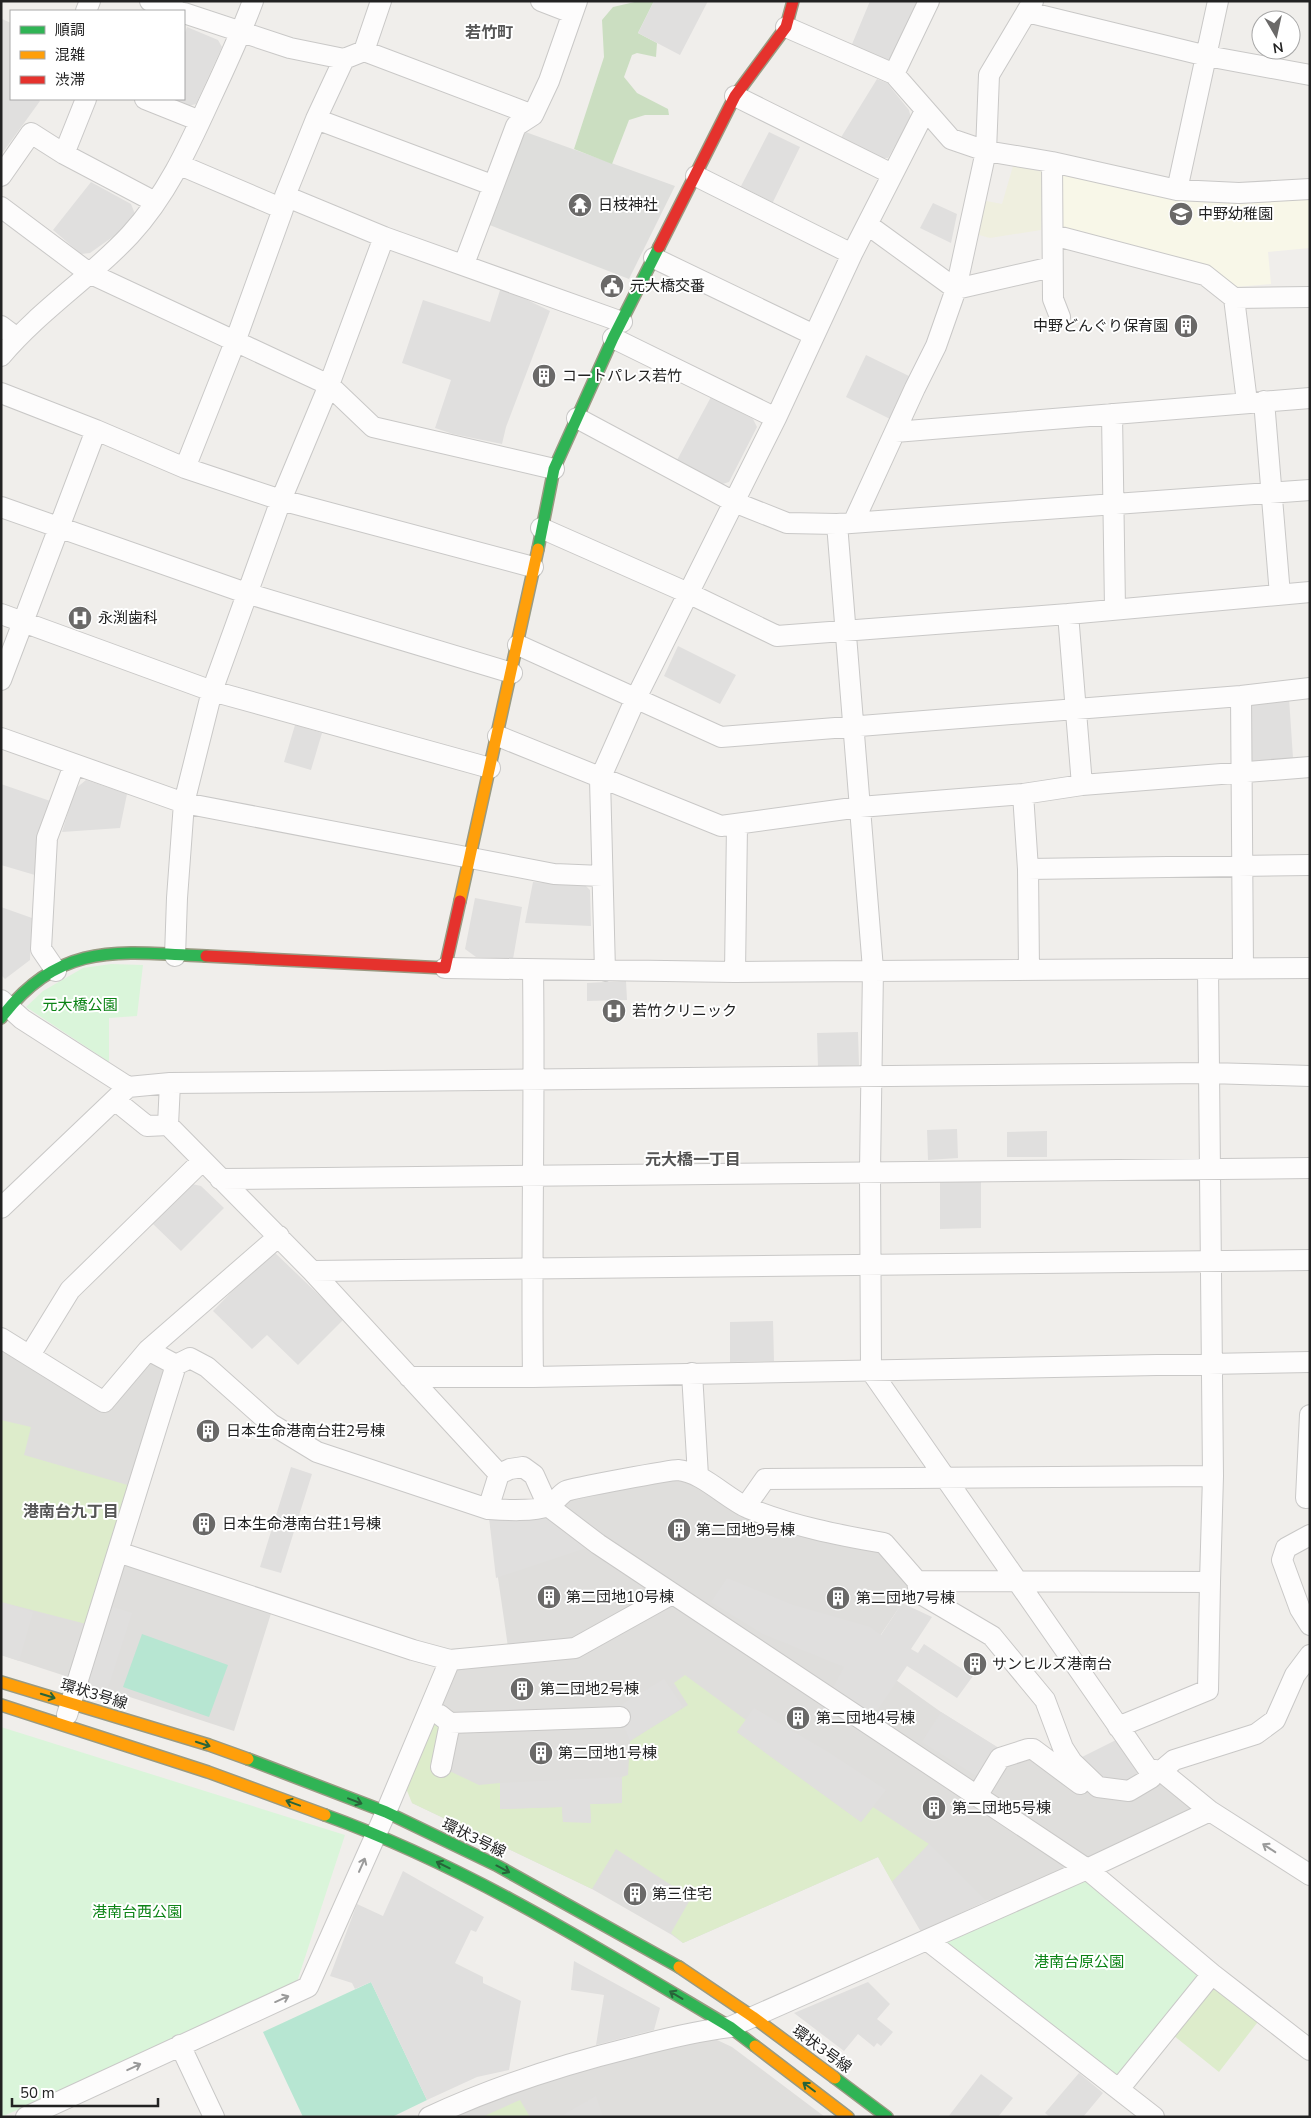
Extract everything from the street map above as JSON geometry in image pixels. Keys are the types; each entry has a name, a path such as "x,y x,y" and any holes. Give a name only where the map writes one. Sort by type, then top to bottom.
{"street":[{"path":"150,1 175,10"},
{"path":"1,356 9,332 53,303 89,273 131,234 155,202 180,165 241,34 253,1"},
{"path":"364,51 381,1"},
{"path":"464,264 492,185 516,126 533,114 549,81 575,7 541,1"},
{"path":"444,968 518,646 554,469 618,330 735,96 786,27 793,1"},
{"path":"894,74 929,1"},
{"path":"1177,190 1218,1"},
{"path":"1310,75 1207,56 1030,6 989,75 986,151 956,289 936,346 895,432 846,523 847,631 873,969 870,1077 871,1371 1020,1582 1148,1769 1161,1773 1210,1810 1310,1875"},
{"path":"185,13 241,34 290,48 344,59 364,51 533,114"},
{"path":"786,27 894,74 951,139 986,151 1052,162 1177,190 1239,193 1310,189"},
{"path":"184,468 235,342 284,202 316,119 344,59"},
{"path":"735,96 892,174"},
{"path":"64,154 86,100"},
{"path":"148,100 200,121"},
{"path":"605,971 600,779 635,700 776,418 852,254 925,111"},
{"path":"316,119 492,185"},
{"path":"1,176 31,133 64,154 155,202"},
{"path":"1052,162 1053,299 1060,316"},
{"path":"180,165 464,264 618,330 776,418"},
{"path":"696,176 852,254"},
{"path":"1,207 89,273 329,385 373,427 554,469"},
{"path":"868,225 956,289 1052,267"},
{"path":"1052,235 1205,275 1234,298 1310,297"},
{"path":"176,956 177,898 184,803 212,691 280,500 329,385 384,237"},
{"path":"654,258 814,335"},
{"path":"1234,298 1256,402 1272,493 1280,595"},
{"path":"1,393 96,430 184,468 280,500 533,566"},
{"path":"895,432 1310,398"},
{"path":"1112,414 1115,608"},
{"path":"577,418 734,502 787,523 846,523 1310,490"},
{"path":"1,680 96,430"},
{"path":"1,507 246,593 512,673"},
{"path":"541,528 688,593 777,636 1068,614 1115,608 1310,592"},
{"path":"1,614 212,691 490,768"},
{"path":"1068,614 1082,785"},
{"path":"518,646 721,737 1241,696 1310,688"},
{"path":"1241,696 1243,968"},
{"path":"498,736 600,779 720,826 860,807 1023,794 1082,785 1310,767"},
{"path":"1,738 184,803 554,874 602,876"},
{"path":"56,971 41,949 48,838 74,765"},
{"path":"1023,794 1028,869 1029,970"},
{"path":"735,972 737,825"},
{"path":"1028,869 1310,865"},
{"path":"168,1125 147,1126 122,1094 22,1019 4,1008 56,971 82,958 116,952 444,968 605,971 735,972 873,969 1310,968"},
{"path":"1118,1727 1208,1690 1213,1476 1208,969"},
{"path":"533,970 535,1078 531,1267 533,1377"},
{"path":"1,1208 122,1094 170,1083 1209,1073 1310,1076"},
{"path":"170,1083 168,1125 312,1270 499,1474"},
{"path":"30,1355 70,1290 202,1161"},
{"path":"220,1179 532,1174 1310,1168"},
{"path":"1,1338 104,1402 148,1350 279,1236"},
{"path":"312,1270 1310,1260"},
{"path":"148,1350 176,1365"},
{"path":"64,1724 176,1365 190,1358 207,1367 271,1424 317,1452 488,1509 514,1510 548,1506 566,1491 678,1470 698,1476 722,1494 782,1521 835,1535 884,1543 917,1581 919,1592 992,1636 1045,1700 1063,1748 1072,1762 1098,1788 1129,1792 1161,1773"},
{"path":"409,1377 533,1377 1310,1362"},
{"path":"692,1373 698,1476"},
{"path":"1306,1498 1310,1414"},
{"path":"488,1509 499,1474 510,1469 523,1467 534,1475 548,1506 598,1544 1086,1869 1212,1974 1310,2050"},
{"path":"746,1506 765,1479 1213,1476"},
{"path":"1310,1535 1286,1548 1282,1560 1300,1610 1310,1625"},
{"path":"118,1552 413,1650 450,1660 575,1648 672,1594"},
{"path":"917,1581 1210,1582"},
{"path":"977,1796 1000,1758 1033,1749 1092,1793 1133,1801 1174,1760 1256,1734 1275,1720 1295,1675 1310,1655"},
{"path":"26,2117 308,1987 386,1812 450,1660"},
{"name":"環状3号線","path":"1,1682 209,1745 386,1812 496,1865 664,1957 753,2017 887,2117"},
{"path":"1,1705 208,1772 375,1833 554,1922 730,2027 848,2117"},
{"path":"430,1706 450,1723 620,1716"},
{"path":"441,1767 450,1723"},
{"path":"429,2117 480,2093 586,2059 698,2031 730,2027 1086,1869 1210,1810"},
{"path":"926,1940 1154,2117"},
{"path":"1119,2089 1212,1974"},
{"path":"180,2045 214,2117"}],"shaded area":[{"path":"654,1 708,1 680,55 638,33"},
{"path":"870,1 919,1 890,59 882,62 850,49"},
{"path":"2,19 10,23 10,100 40,101 1,155"},
{"path":"187,27 218,40 222,47 196,104 189,106 175,100 185,100 185,32"},
{"path":"877,79 887,83 909,110 911,118 888,158 882,158 840,139"},
{"name":"日枝神社","path":"520,130 675,186 629,279 487,224"},
{"path":"769,132 800,147 772,204 740,188"},
{"name":"中野幼稚園","path":"1052,162 1177,190 1310,189 1310,248 1268,252 1271,284 1235,287 1053,235"},
{"path":"91,182 131,204 135,214 121,231 90,253 81,254 53,230"},
{"path":"933,203 957,214 951,243 920,228"},
{"path":"501,287 550,311 506,427 502,444 453,434 435,428 451,380 402,363 423,300 490,322"},
{"path":"866,355 911,377 890,419 846,397"},
{"path":"711,397 753,419 757,427 729,482 719,485 676,462"},
{"path":"678,646 736,675 720,704 664,676"},
{"path":"1289,698 1293,758 1254,763 1252,760 1249,704"},
{"path":"295,725 322,733 311,770 284,762"},
{"path":"86,780 127,794 120,828 62,832 75,789"},
{"path":"1,784 59,804 45,878 1,865"},
{"path":"533,882 585,885 590,890 591,926 525,923"},
{"path":"475,898 522,907 513,959 476,957 465,949"},
{"path":"1,907 32,918 30,960 5,979 1,975"},
{"path":"626,981 627,1000 587,1001 587,983"},
{"path":"858,1032 859,1065 818,1067 817,1033"},
{"path":"957,1129 958,1158 928,1160 927,1130"},
{"path":"1047,1131 1047,1157 1007,1157 1007,1132"},
{"path":"981,1178 981,1228 940,1229 940,1179"},
{"path":"192,1184 201,1186 224,1208 181,1251 153,1224"},
{"path":"272,1250 344,1319 298,1365 267,1335 252,1349 213,1311"},
{"path":"773,1321 774,1361 730,1362 730,1322"},
{"path":"1,1338 104,1402 148,1350 176,1365 118,1552 274,1604 234,1731 1,1655"},
{"path":"291,1467 312,1474 281,1573 260,1567"},
{"path":"678,1470 722,1494 884,1543 917,1581 865,1658 941,1712 997,1747 1020,1753 1092,1793 1133,1801 1170,1778 1210,1811 1087,1869 986,1901 920,1929 878,1857 683,1943 592,1889 412,1803 450,1660 509,1654 488,1509"},
{"path":"548,1506 598,1544 496,1578 488,1509"},
{"path":"727,1578 793,1605 870,1627 881,1635 902,1603 932,1617 911,1649 918,1653 924,1644 973,1676 957,1698 907,1666 868,1724 828,1697 844,1667 763,1634 711,1602"},
{"path":"1,1602 33,1612 19,1661 1,1655"},
{"path":"101,1603 132,1613 107,1691 93,1687 81,1667"},
{"path":"664,1679 683,1707 630,1741 616,1708"},
{"path":"754,1708 828,1752 886,1790 861,1822 737,1732"},
{"path":"941,1712 997,1747 978,1777 922,1742"},
{"path":"1124,1736 1148,1769 1129,1791 1072,1762"},
{"path":"622,1777 622,1803 590,1804 591,1823 563,1822 562,1807 500,1809 500,1783"},
{"path":"929,1844 986,1901 921,1932 892,1882"},
{"path":"403,1871 484,1917 476,1932 471,1930 455,1963 483,1977 483,1983 521,2001 509,2070 477,2077 427,2100 371,1982 355,1989 352,1983 330,1976 357,1904 383,1916"},
{"path":"574,1961 660,2008 654,2030 596,2045 604,1995 571,1990"},
{"path":"868,1982 890,2004 877,2019 893,2032 881,2046 877,2043 874,2047 858,2034 844,2051 794,2013"},
{"path":"698,2031 732,2047 825,2117 429,2117"},
{"path":"1079,2073 1103,2093 1083,2117 1050,2117 1045,2113"},
{"path":"981,2074 1013,2098 998,2117 948,2117"},
{"path":"596,2096 603,2117 563,2115"}],"green space":[{"path":"639,1 654,1 638,33 657,43 656,57 637,53 632,55 624,77 637,93 668,109 669,115 645,115 629,120 612,164 574,149 604,57 602,20 613,7"},
{"path":"1013,166 1044,172 1041,230 990,238 972,233 981,200 1002,204"},
{"name":"元大橋公園","path":"111,964 143,965 137,1016 109,1018 109,1062 26,1007 43,991 83,968"},
{"path":"1,1420 31,1427 24,1455 138,1488 94,1626 1,1602"},
{"path":"142,1634 228,1665 209,1717 123,1687"},
{"path":"685,1675 746,1720 737,1732 861,1822 873,1807 929,1844 892,1882 878,1857 683,1943 671,1933 691,1898 616,1849 592,1889 412,1803 401,1776 430,1706 453,1723 441,1767 479,1785 500,1783 500,1809 562,1807 563,1822 591,1822 590,1804 622,1803 622,1777 628,1775 630,1741 688,1705 674,1683"},
{"name":"港南台西公園","path":"1,1727 345,1835 294,1991 1,2117"},
{"name":"港南台原公園","path":"1087,1869 1212,1974 1119,2089 927,1940"},
{"path":"1212,1974 1264,2014 1219,2072 1168,2031"},
{"path":"371,1982 427,2100 392,2117 303,2117 263,2032"},
{"path":"520,2100 530,2117 482,2117"}],"traffic: fast":[{"path":"538,549 554,469 613,338 659,247"},
{"path":"1,1018 23,993 46,975 69,963 94,956 119,953 206,956"},
{"path":"248,1759 386,1812 496,1865 679,1967"},
{"path":"325,1815 431,1859 482,1884 632,1968 730,2027 755,2046"},
{"path":"835,2078 887,2117"}],"traffic: slow":[{"path":"460,901 538,549"},
{"path":"1,1682 209,1745 248,1759"},
{"path":"1,1705 208,1772 325,1815"},
{"path":"679,1967 753,2017 835,2078"},
{"path":"755,2046 848,2117"}],"traffic: jam":[{"path":"659,247 735,96 786,27 793,1"},
{"path":"206,956 445,968 460,901"}],"place":[{"name":"日枝神社","path":"580,205"},
{"name":"中野幼稚園","path":"1181,214"},
{"name":"元大橋交番","path":"612,286"},
{"name":"中野どんぐり保育園","path":"1186,326"},
{"name":"コートパレス若竹","path":"544,376"},
{"name":"永渕歯科","path":"80,618"},
{"name":"若竹クリニック","path":"614,1011"},
{"name":"日本生命港南台荘2号棟","path":"208,1431"},
{"name":"日本生命港南台荘1号棟","path":"204,1524"},
{"name":"第二団地9号棟","path":"679,1530"},
{"name":"第二団地10号棟","path":"549,1597"},
{"name":"第二団地7号棟","path":"838,1598"},
{"name":"サンヒルズ港南台","path":"975,1664"},
{"name":"第二団地2号棟","path":"522,1689"},
{"name":"第二団地4号棟","path":"798,1718"},
{"name":"第二団地1号棟","path":"541,1753"},
{"name":"第二団地5号棟","path":"934,1808"},
{"name":"第三住宅","path":"635,1894"}],"district":[{"name":"若竹町","path":"489,33"},
{"name":"元大橋一丁目","path":"693,1160"},
{"name":"港南台九丁目","path":"71,1512"}]}
